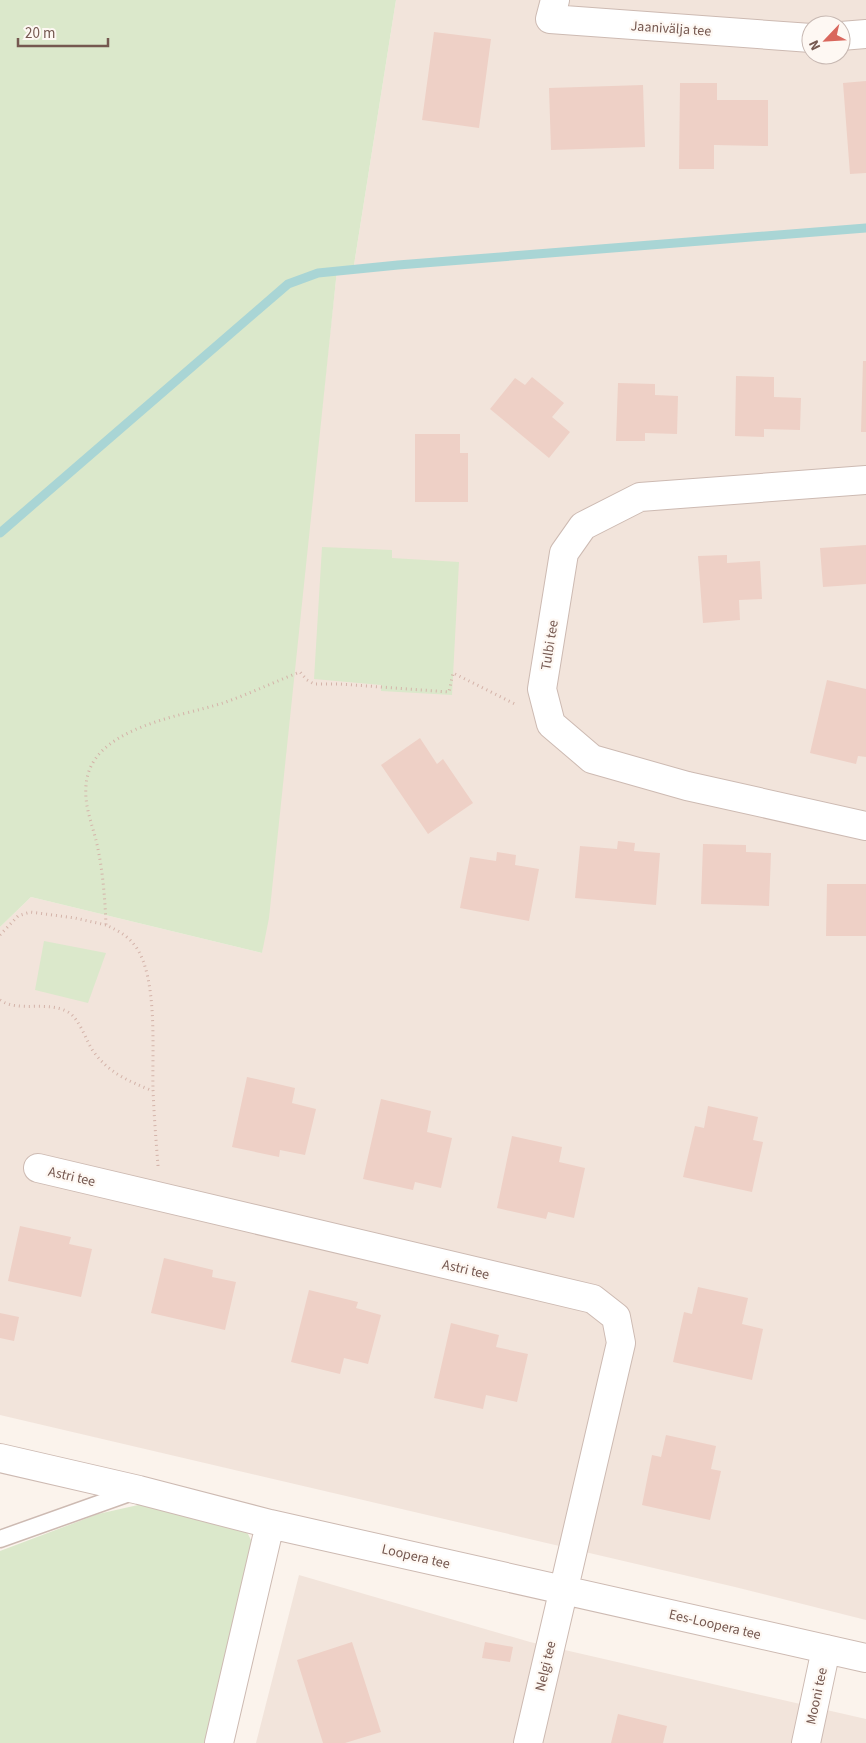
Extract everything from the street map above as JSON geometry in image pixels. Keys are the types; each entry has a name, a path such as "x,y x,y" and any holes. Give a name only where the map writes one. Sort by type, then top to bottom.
{"street":[{"name":"Jaanivälja tee","path":"554,0 550,19 801,37"},
{"path":"851,35 866,34"},
{"name":"Tulbi tee","path":"866,480 640,497 583,526 564,553 542,689 551,724 592,760 687,786 866,826"},
{"name":"Astri tee","path":"38,1168 593,1299 616,1316 621,1343 563,1589"},
{"name":"Loopera tee","path":"0,1458 139,1490 270,1524 563,1589"},
{"path":"219,1743 270,1524"},
{"name":"Ees-Loopera tee","path":"563,1589 866,1658"},
{"name":"Nelgi tee","path":"528,1743 563,1589"},
{"name":"Mooni tee","path":"806,1743 826,1649"}],"lane":[{"path":"0,1539 139,1490"}],"path":[{"path":"106,925 102,870 86,804 86,784 91,765 108,744 123,734 223,703 300,672 307,680 314,684 340,684 449,692 453,673 524,709 549,716"},
{"path":"0,935 18,916 30,912 75,918 106,925 127,935 137,948 143,961 150,989 153,1091 160,1197"},
{"path":"0,1000 22,1006 58,1008 70,1012 93,1050 110,1070 153,1091"}],"shaded area":[{"path":"396,0 866,0 866,1620 735,1587 0,1415 0,927 31,897 262,953 337,270 354,265"},
{"path":"299,1575 530,1642 866,1719 866,1743 256,1743"}],"green space":[{"path":"0,0 396,0 354,265 337,270 269,918 262,953 31,897 0,927"},
{"path":"322,547 392,550 392,558 459,562 452,695 381,691 381,685 314,679"},
{"path":"44,941 106,953 88,1003 35,990"},
{"path":"147,1503 239,1523 253,1544 206,1743 0,1743 0,1551 98,1514"}],"building":[{"path":"434,32 491,39 479,128 422,120"},
{"path":"866,81 866,173 850,174 843,83"},
{"path":"680,83 717,83 717,100 768,100 768,146 714,145 714,169 679,169"},
{"path":"643,85 645,147 551,150 549,88"},
{"path":"863,361 866,361 866,432 861,432"},
{"path":"736,376 774,377 774,397 801,398 800,430 764,429 764,437 735,436"},
{"path":"532,377 564,403 552,417 570,432 549,458 490,409 515,378 525,385"},
{"path":"618,383 655,384 655,395 678,396 677,434 645,433 645,441 616,441"},
{"path":"415,434 460,434 460,453 468,453 468,502 415,502"},
{"path":"866,545 866,584 823,587 820,548"},
{"path":"727,555 727,563 760,561 762,599 739,600 740,620 703,623 698,556"},
{"path":"827,680 866,689 866,757 858,756 856,764 810,753"},
{"path":"420,738 437,764 443,759 473,803 428,834 381,765"},
{"path":"618,841 635,843 634,851 660,853 656,905 575,898 580,846 617,849"},
{"path":"703,844 746,845 746,852 771,853 769,906 701,904"},
{"path":"497,852 516,855 515,865 539,869 529,921 460,908 470,857 496,861"},
{"path":"827,884 866,884 866,936 826,936"},
{"path":"247,1077 295,1088 292,1103 316,1109 305,1155 280,1150 279,1157 232,1147"},
{"path":"381,1099 431,1111 427,1132 452,1138 441,1188 415,1182 413,1190 363,1179"},
{"path":"708,1106 758,1117 753,1140 763,1142 752,1192 683,1177 695,1126 704,1128"},
{"path":"512,1136 562,1147 559,1162 585,1168 574,1218 548,1212 546,1219 497,1208"},
{"path":"20,1226 71,1237 69,1244 92,1249 81,1297 8,1281"},
{"path":"164,1258 213,1270 212,1277 236,1282 225,1330 151,1313"},
{"path":"698,1287 748,1298 742,1324 763,1329 752,1380 673,1362 684,1312 692,1314"},
{"path":"309,1290 358,1302 356,1308 381,1315 368,1364 344,1358 340,1374 291,1362"},
{"path":"0,1313 19,1317 14,1341 0,1338"},
{"path":"451,1323 499,1335 496,1347 528,1354 517,1402 486,1395 483,1409 434,1398"},
{"path":"666,1435 716,1446 711,1469 721,1471 710,1520 642,1505 652,1455 661,1457"},
{"path":"352,1642 381,1732 345,1743 323,1743 297,1660"},
{"path":"485,1642 513,1647 510,1662 482,1658"},
{"path":"618,1714 667,1726 663,1743 611,1743"}],"waterway":[{"path":"0,533 288,284 318,273 866,228"}]}
